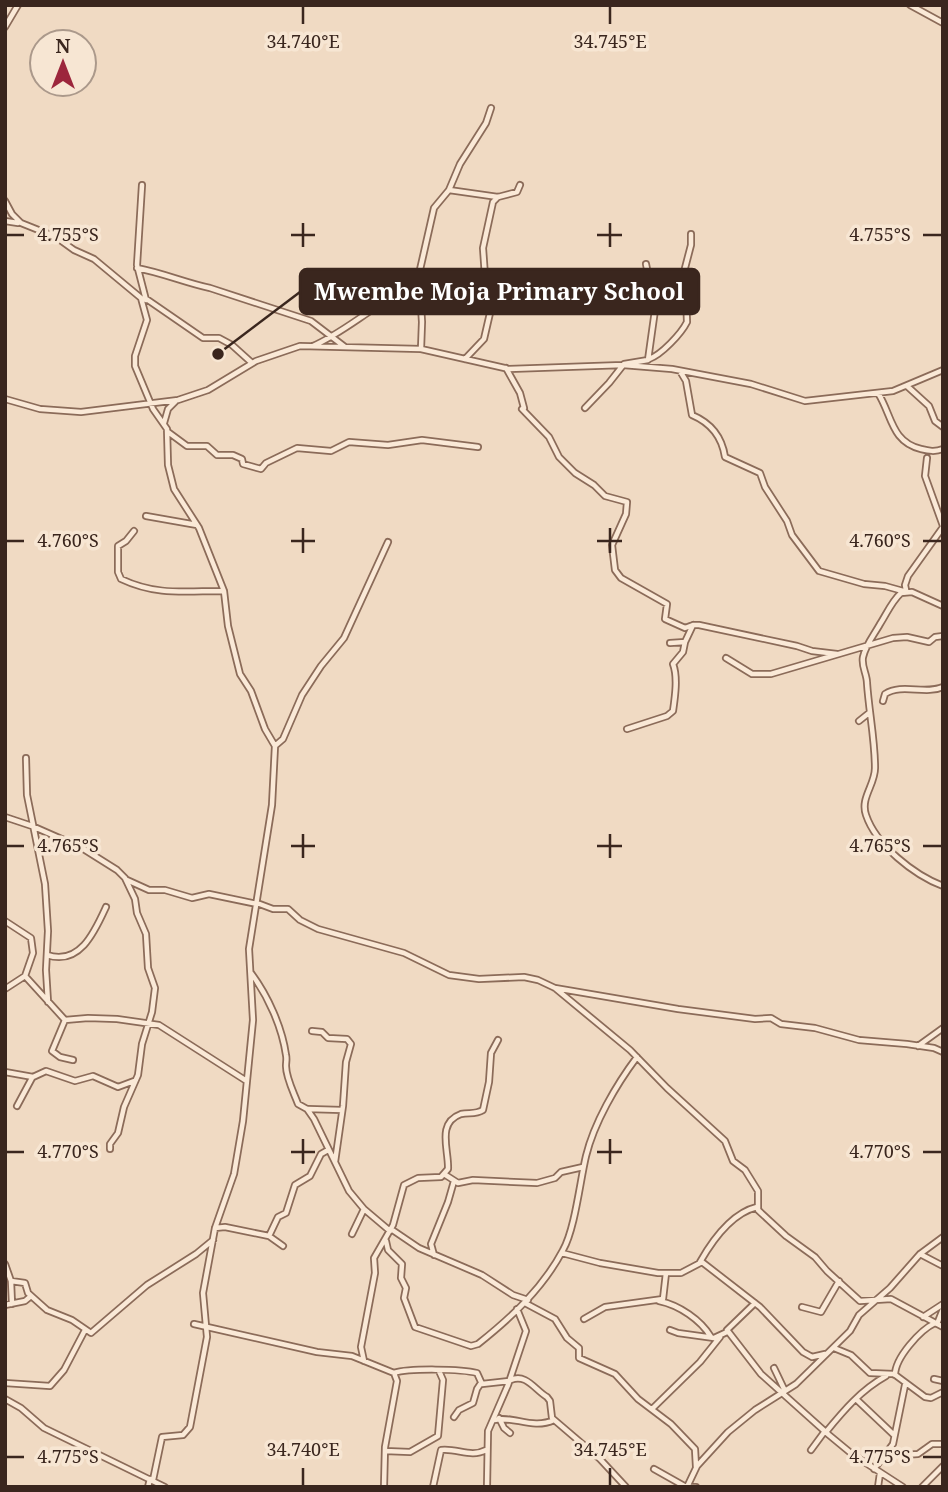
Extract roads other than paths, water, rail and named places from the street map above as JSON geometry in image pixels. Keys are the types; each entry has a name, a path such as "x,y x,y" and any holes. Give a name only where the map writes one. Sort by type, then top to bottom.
{"street":[{"path":"5,27 18,5"},
{"path":"910,5 943,23"},
{"path":"421,349 422,304 419,280 434,208 449,191 460,164 486,123 491,108"},
{"path":"142,185 137,268 145,298 147,320 134,362 151,405 168,432 187,446 207,446 217,455 233,455 242,459 243,464 260,469 297,448 333,451 349,442 388,445 422,440 478,447"},
{"path":"449,191 498,197 517,192 520,185"},
{"path":"484,196 492,204"},
{"path":"465,359 484,339 490,313 485,304 483,248 492,204 498,197"},
{"path":"5,201 21,223"},
{"path":"5,221 21,223 56,237 74,250 94,259 137,293 147,312"},
{"path":"585,408 623,365 657,356 684,328 687,322 685,268 691,234"},
{"path":"646,264 655,310 648,359"},
{"path":"137,268 159,272 194,286 210,288 311,321 346,348"},
{"path":"312,346 355,323 419,280"},
{"path":"145,298 204,338 219,338 232,345 252,363"},
{"path":"5,399 37,408 69,412 151,405 208,390 252,363 292,348 312,346 421,349 506,368 623,365 679,370 751,384 805,401 878,393 907,385 943,370"},
{"path":"506,368 520,393 523,409 549,437 559,457 605,496 626,501 626,514 612,545 615,570 621,578 667,604 666,619 685,628 693,625 722,628 812,651 839,655"},
{"path":"679,370 686,381 692,415 707,422 723,442 725,457 760,473 792,535 819,572 917,594 943,606"},
{"path":"907,385 929,406 935,421 943,427"},
{"path":"878,393 900,438 920,449 934,452 943,449"},
{"path":"164,424 168,409 178,400"},
{"path":"148,1487 162,1437 183,1435 190,1427 205,1353 207,1326 203,1293 215,1228 234,1174 242,1127 253,1020 249,949 272,805 275,746 265,729 254,697 240,674 228,626 224,591 197,525 174,489 167,459 168,432"},
{"path":"906,591 908,576 943,527 925,476 927,458"},
{"path":"146,516 197,525"},
{"path":"134,531 118,546 118,575 121,579 142,587 175,593 224,591"},
{"path":"275,746 283,739 311,680 344,638 388,542"},
{"path":"906,591 893,602 867,646 862,664 873,727 875,771 864,804 867,818 895,856 927,880 943,886"},
{"path":"626,729 667,716 673,711 677,676 673,664 674,660 680,657 693,625"},
{"path":"726,658 752,674 766,674 899,637 929,642 935,637 943,636"},
{"path":"670,643 685,642"},
{"path":"883,702 885,694 890,691 921,689 928,692 943,687"},
{"path":"859,721 869,713"},
{"path":"26,758 27,795 45,884 48,1003"},
{"path":"5,817 32,825 92,853 108,862 135,885 149,890 165,890 192,898 209,894 257,903 273,909 288,909 300,920 318,929 404,953 449,975 479,979 524,977 555,988 637,1057 725,1141 733,1161 745,1170 760,1197 757,1207 739,1215 717,1237 700,1262 684,1272 632,1269 562,1253"},
{"path":"110,1149 139,1071 142,1044 150,1023 155,988 148,968 146,933 125,878"},
{"path":"47,955 65,956 85,945 106,907"},
{"path":"5,921 29,935 33,942 32,960 25,976 5,989"},
{"path":"250,973 261,986 271,1006 283,1041 287,1059 286,1070 297,1101 314,1119 349,1191 364,1209 419,1248 482,1275 557,1321 567,1338 579,1348 579,1358 615,1374 638,1399 671,1424 695,1449 696,1468"},
{"path":"25,976 65,1020 88,1018 159,1026 245,1080"},
{"path":"555,988 678,1009 755,1019 771,1018 781,1024 815,1028 859,1040 934,1048 943,1052"},
{"path":"65,1020 52,1051 60,1057 73,1060"},
{"path":"917,1047 943,1028"},
{"path":"312,1031 322,1032 328,1038 347,1039 351,1042 346,1062 335,1163"},
{"path":"364,1361 361,1347 375,1273 374,1258 391,1230 405,1183 418,1178 437,1178 444,1174 448,1167 446,1126 461,1115 483,1110 491,1053 498,1040"},
{"path":"386,1241 390,1253 402,1264 401,1278 406,1288 404,1298 411,1320 418,1330 473,1346 527,1301 548,1277 562,1253 599,1119 637,1057"},
{"path":"17,1106 33,1077 44,1071 75,1082 93,1076 118,1087 135,1081"},
{"path":"5,1072 33,1077"},
{"path":"307,1109 342,1110"},
{"path":"269,1236 278,1217 286,1213 295,1185 310,1176 321,1154 328,1150"},
{"path":"444,1174 459,1183 473,1180 537,1183 555,1178 561,1172 584,1167"},
{"path":"435,1255 431,1244 449,1202 454,1181"},
{"path":"757,1207 775,1227 815,1257 860,1301 891,1299 920,1312 943,1306"},
{"path":"352,1234 364,1209"},
{"path":"215,1228 225,1227 269,1236 282,1246"},
{"path":"687,1487 696,1468 728,1432 755,1410 796,1384 850,1331 859,1315 920,1254 943,1237"},
{"path":"11,1280 25,1283 31,1296 47,1310 72,1320 92,1333 147,1285 213,1240"},
{"path":"920,1254 943,1266"},
{"path":"700,1262 755,1303 803,1352 812,1357 826,1354"},
{"path":"5,1264 11,1280 12,1304"},
{"path":"659,1301 665,1294 666,1273"},
{"path":"802,1307 821,1312 839,1281"},
{"path":"5,1305 24,1301 31,1296"},
{"path":"583,1320 605,1307 659,1301 668,1303 692,1317 711,1337"},
{"path":"652,1409 755,1303"},
{"path":"938,1325 943,1306"},
{"path":"487,1487 488,1431 496,1419 526,1331 517,1309"},
{"path":"913,1309 938,1325"},
{"path":"925,1328 925,1318 932,1311"},
{"path":"194,1324 317,1352 352,1356 394,1373 406,1369 474,1372 481,1382 472,1405 459,1410 454,1417"},
{"path":"895,1376 897,1362 925,1328 938,1325"},
{"path":"5,1383 50,1386 71,1358 85,1329"},
{"path":"670,1330 720,1337"},
{"path":"727,1332 758,1371 825,1432 903,1487"},
{"path":"833,1348 851,1355 870,1373 895,1376 928,1398 943,1392"},
{"path":"774,1368 784,1392"},
{"path":"385,1451 410,1452 438,1436 443,1380 439,1371"},
{"path":"384,1487 385,1451 397,1381 394,1373"},
{"path":"811,1450 865,1389 887,1375"},
{"path":"481,1382 517,1377 525,1379 547,1397 554,1420 600,1459 626,1487"},
{"path":"934,1379 943,1381"},
{"path":"874,1469 888,1452 894,1436 905,1385"},
{"path":"5,1399 21,1408 44,1428 164,1487"},
{"path":"856,1399 894,1436"},
{"path":"496,1419 537,1424 554,1420"},
{"path":"496,1419 510,1433"},
{"path":"903,1455 918,1454 932,1444 943,1444"},
{"path":"433,1487 441,1450 477,1454 486,1450"},
{"path":"922,1487 943,1466"},
{"path":"654,1469 687,1487 696,1487"},
{"path":"878,1487 880,1473"}],"place":[{"name":"Mwembe Moja Primary School","path":"218,354"}]}
